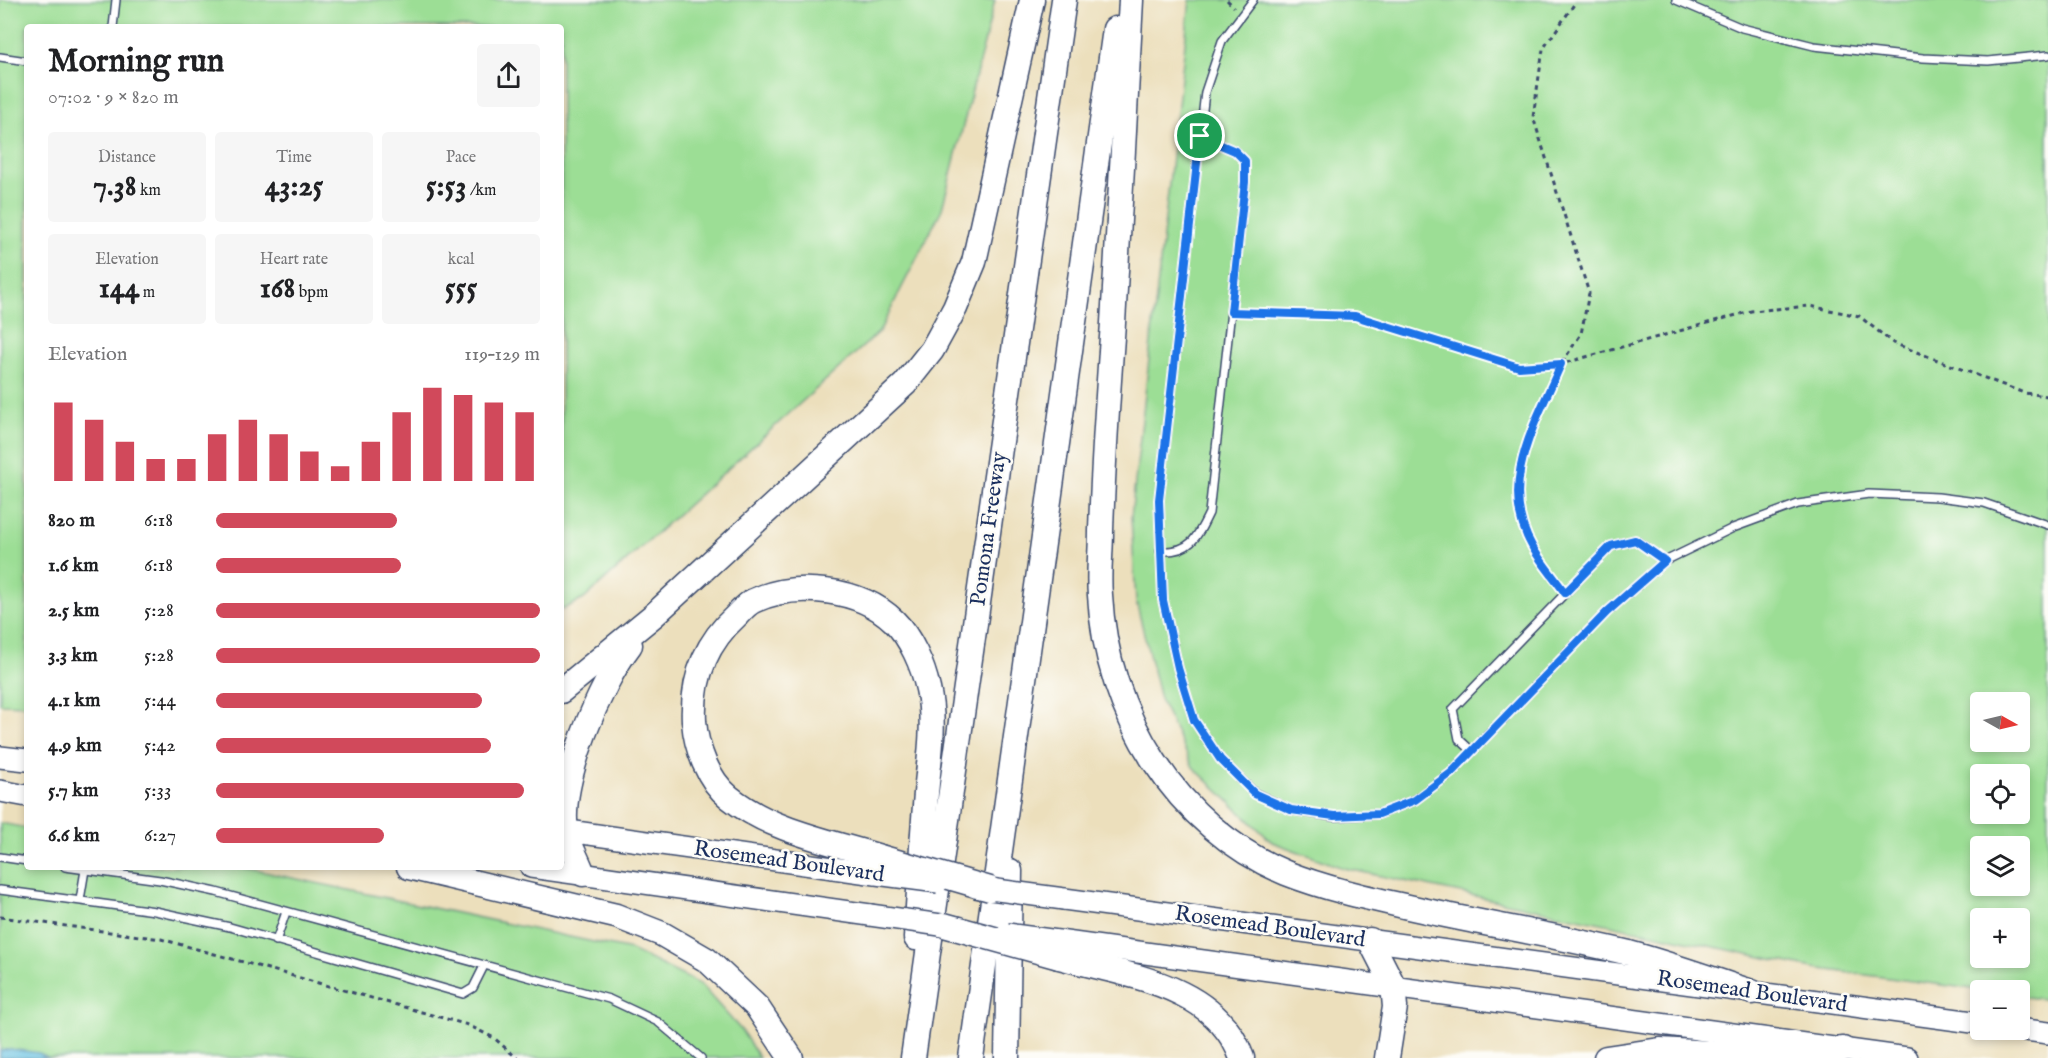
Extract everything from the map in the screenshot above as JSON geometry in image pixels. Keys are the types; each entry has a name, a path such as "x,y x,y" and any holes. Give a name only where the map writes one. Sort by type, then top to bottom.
{"highway":[{"path":"564,689 654,615 906,384 932,350 955,308 974,262 1032,0"},
{"name":"Pomona Freeway","path":"913,1058 1064,0"},
{"path":"971,1058 1119,0"},
{"path":"1131,0 1103,441 1100,596 1108,648 1118,688 1132,725 1152,759 1177,793 1209,825 1243,850 1284,872 1326,887 1369,898 1629,954 1752,992"},
{"path":"907,1058 931,740 929,690 915,652 894,621 862,601 827,590 792,590 752,602 724,627 704,656 693,696 695,735 706,769 728,796 766,822 878,865 990,889"},
{"path":"583,874 564,830 567,801 591,711 612,668 654,615"},
{"path":"1007,1058 1010,777"},
{"path":"422,870 616,916 662,934 707,960 757,1007 791,1058"},
{"path":"944,925 1058,949 1194,998 1219,1018 1237,1044 1242,1058"},
{"path":"1370,940 1393,985 1395,1008 1388,1058"},
{"path":"1606,1058 1660,1050 1778,1057 1843,1049"}],"main road":[{"path":"0,757 24,760"},
{"path":"0,792 24,796"},
{"name":"Rosemead Boulevard","path":"564,830 878,865"},
{"name":"Rosemead Boulevard","path":"553,870 944,925"},
{"name":"Rosemead Boulevard","path":"990,889 1970,1022"},
{"name":"Rosemead Boulevard","path":"1058,949 1393,985 1907,1058"},
{"path":"2030,1031 2048,1033"}],"lane":[{"path":"113,24 116,0"},
{"path":"1253,0 1222,41 1205,92 1159,500 1163,600 1178,668 1194,720 1220,759 1255,794 1291,810 1334,816 1379,814 1415,800 1451,773 1607,612 1665,561 1733,528 1798,504 1869,494 1938,496 1984,503 2048,525"},
{"path":"1676,0 1742,28 1815,46 1988,61 2048,55"},
{"path":"0,57 24,61"},
{"path":"1160,551 1177,552 1187,547 1200,531 1209,513 1245,182 1245,161 1235,151 1200,136"},
{"path":"1472,751 1459,739 1453,709 1611,546 1635,540 1665,561"},
{"path":"0,857 24,861"},
{"path":"80,900 85,870 160,880 216,892 609,999 658,1022 701,1058"},
{"path":"0,890 155,911 230,927 463,994 473,988 484,966"},
{"path":"276,940 286,912"}],"path":[{"path":"1565,593 1532,547 1517,508 1520,460 1561,364 1581,334 1589,293 1533,117 1543,49 1575,3"},
{"path":"1231,312 1355,316 1519,367 1561,364 1751,310 1810,306 1858,316 1893,343 2024,393 2048,396"},
{"path":"0,916 161,939 205,951 468,1025 494,1038 517,1058"}],"green space":[{"path":"0,0 995,0 942,209 879,332 584,599 564,609 564,24 24,24 24,705 0,704"},
{"path":"1190,0 2048,0 2048,1000 2030,998 2030,980 1970,980 1970,989 1813,968 1343,868 1272,842 1193,767 1160,699 1136,601 1131,517"},
{"path":"0,823 24,827 24,870 255,870 631,950 700,984 742,1031 759,1058 0,1058"}],"water":[{"path":"10,1049 39,1053 47,1058 0,1058 0,1051"}],"route":[{"path":"1200,136 1235,151 1245,161 1245,182 1231,312 1355,316 1472,350 1519,367 1561,364 1520,460 1517,508 1532,547 1565,593 1611,546 1635,540 1665,561 1607,612 1451,773 1415,800 1379,814 1334,816 1291,810 1255,794 1220,759 1194,720 1178,668 1163,600 1159,500 1200,136"}]}
